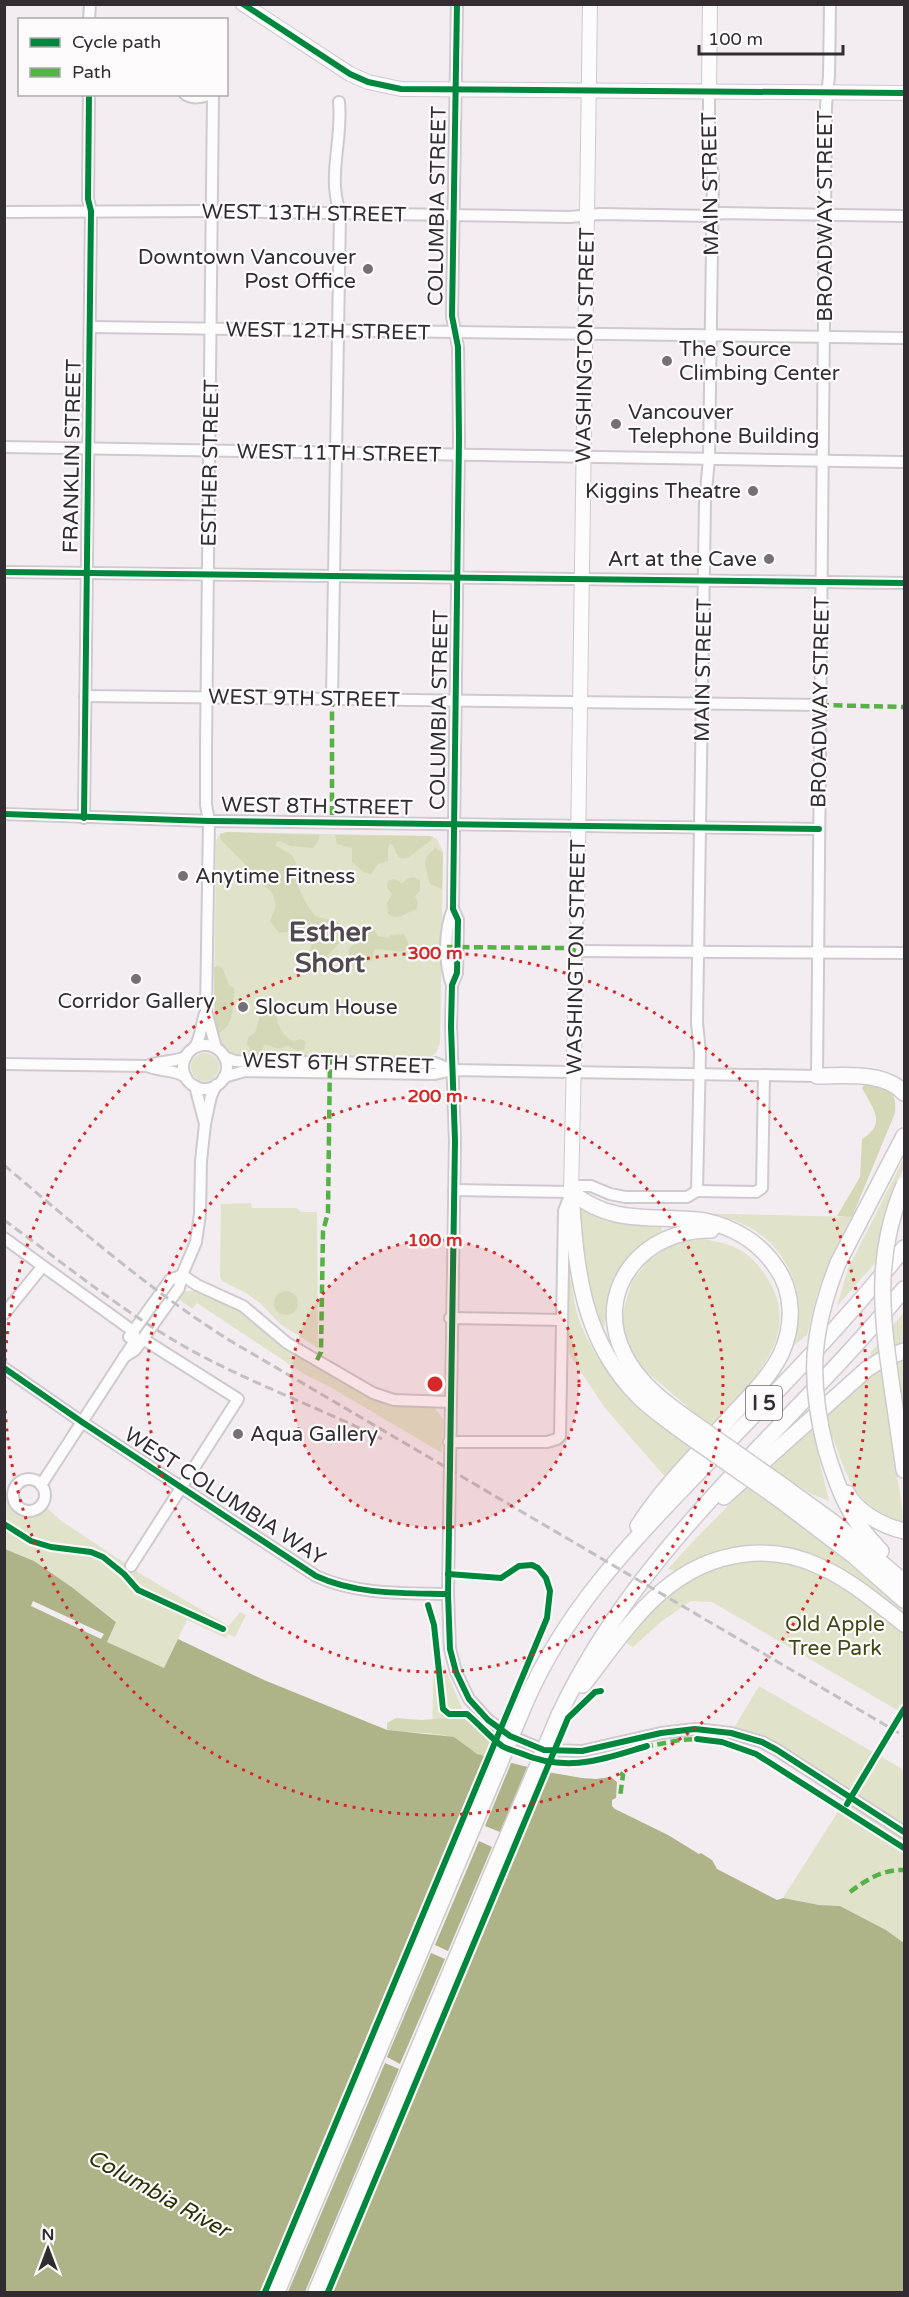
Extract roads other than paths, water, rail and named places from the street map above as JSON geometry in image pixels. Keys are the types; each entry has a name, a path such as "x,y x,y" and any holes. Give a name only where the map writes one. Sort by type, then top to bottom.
{"highway":[{"path":"817,1076 878,1078 893,1083 904,1093"},
{"path":"904,1136 838,1263 820,1314 815,1341 815,1398 826,1450 838,1491 847,1509 867,1537 904,1574"},
{"path":"904,1185 888,1233 881,1296 904,1470"},
{"path":"571,1192 593,1208 609,1214 690,1219 716,1224 742,1235 771,1259 780,1272 789,1301 790,1322 786,1342 777,1361 764,1380 660,1496 620,1555"},
{"path":"571,1192 581,1289 598,1340 628,1385 652,1409 691,1429 782,1493 832,1522 904,1582"},
{"path":"691,1429 655,1394 628,1362 616,1332 617,1299 622,1283 633,1264 656,1243 673,1234 687,1231 729,1230"},
{"name":"I 5","path":"277,2292 526,1701 540,1670 567,1624 620,1555 833,1331 904,1248"},
{"name":"I 5","path":"316,2292 559,1715 583,1669 611,1624 674,1539 856,1345 904,1289"},
{"path":"674,1539 862,1372 883,1359 904,1351"},
{"path":"826,1450 850,1498 865,1514 904,1531"},
{"path":"782,1493 904,1600"},
{"path":"559,1715 657,1594 690,1570 718,1559 762,1553 809,1562 848,1582 904,1624"}],"main road":[{"path":"243,4 337,67 368,82 401,89 904,93"},
{"name":"WASHINGTON STREET","path":"577,918 590,4"},
{"name":"MAIN STREET","path":"709,90 710,4"},
{"name":"WASHINGTON STREET","path":"571,1192 576,967"}],"street":[{"name":"COLUMBIA STREET","path":"457,4 452,316 458,347 458,578 453,909 448,920 447,947 447,973 452,985 454,1191 450,1318 448,1594 450,1649 456,1672 469,1699 478,1710 510,1736 544,1750 571,1752 695,1729 731,1733 762,1742 785,1755 904,1832"},
{"name":"BROADWAY STREET","path":"817,1076 826,91 829,76 830,4"},
{"name":"MAIN STREET","path":"697,1191 700,1052 697,1023 700,952 705,501 710,459 713,176 709,152 709,90"},
{"name":"FRANKLIN STREET","path":"84,818 91,211 88,199 89,96"},
{"name":"ESTHER STREET","path":"212,96 206,1011 216,1048"},
{"path":"332,698 340,213 335,198 335,157 338,145 339,102"},
{"name":"WEST 13TH STREET","path":"4,212 213,211 570,217 712,216 721,213 904,216"},
{"name":"WEST 12TH STREET","path":"90,327 904,338"},
{"name":"WEST 11TH STREET","path":"4,447 904,462"},
{"path":"4,572 904,583"},
{"name":"WEST 9TH STREET","path":"85,696 820,705"},
{"name":"WEST 8TH STREET","path":"4,814 209,821 819,830"},
{"name":"WASHINGTON STREET","path":"576,967 577,918"},
{"path":"576,951 904,952"},
{"name":"ESTHER STREET","path":"195,1047 201,1035 206,1011"},
{"path":"124,1357 135,1350 179,1288 192,1253 198,1227 205,1124 211,1096 227,1067 224,1057 216,1048 207,1045 195,1047 186,1057 183,1065 186,1077"},
{"path":"147,1066 156,1062 186,1057"},
{"name":"WEST 6TH STREET","path":"224,1057 249,1062 435,1063 452,1070"},
{"path":"4,1064 147,1066 156,1070 176,1072 186,1077 195,1086 205,1124"},
{"name":"WEST 6TH STREET","path":"220,1082 245,1071 435,1074 452,1070 817,1076"},
{"path":"454,1191 571,1192 578,1186 591,1186 619,1196 673,1198 687,1197 697,1191 760,1191 764,1183 764,1075"},
{"path":"195,1086 206,1088 220,1082"},
{"name":"WASHINGTON STREET","path":"449,1442 547,1442 560,1436 564,1211 571,1192"},
{"path":"4,1238 133,1331 135,1339 41,1485"},
{"path":"4,1314 42,1267"},
{"path":"133,1331 170,1280 182,1275"},
{"path":"182,1275 197,1285 243,1306 287,1343 374,1393 394,1400 450,1402"},
{"path":"450,1318 562,1320"},
{"path":"131,1566 238,1399 143,1339"},
{"name":"WEST COLUMBIA WAY","path":"4,1368 300,1567 332,1583 370,1591 448,1594"},
{"path":"32,1479 41,1485 45,1494 44,1499 42,1504 34,1510 29,1510 15,1503 9,1489 22,1480 32,1479"}],"water":[{"name":"Columbia River","path":"5,1549 34,1561 116,1622 107,1642 164,1668 178,1639 264,1680 387,1730 454,1737 477,1754 547,1772 582,1778 611,1777 617,1782 616,1798 612,1800 612,1806 615,1809 668,1835 699,1854 701,1853 712,1860 717,1869 777,1900 783,1898 819,1905 840,1906 886,1930 904,1943 904,2292 5,2292"}],"railway":[{"path":"4,1165 141,1279 229,1340 904,1736"},
{"path":"4,1220 112,1300 180,1344 229,1370 382,1439"}],"place":[{"name":"Downtown Vancouver Post Office","path":"368,269"},
{"name":"The Source Climbing Center","path":"667,361"},
{"name":"Vancouver Telephone Building","path":"616,424"},
{"name":"Kiggins Theatre","path":"753,491"},
{"name":"Art at the Cave","path":"769,559"},
{"name":"Anytime Fitness","path":"183,876"},
{"name":"Corridor Gallery","path":"136,979"},
{"name":"Slocum House","path":"243,1007"},
{"name":"Aqua Gallery","path":"238,1434"}],"district":[{"name":"Esther Short","path":"330,948"}],"park label":[{"name":"Old Apple Tree Park","path":"835,1636"}]}
